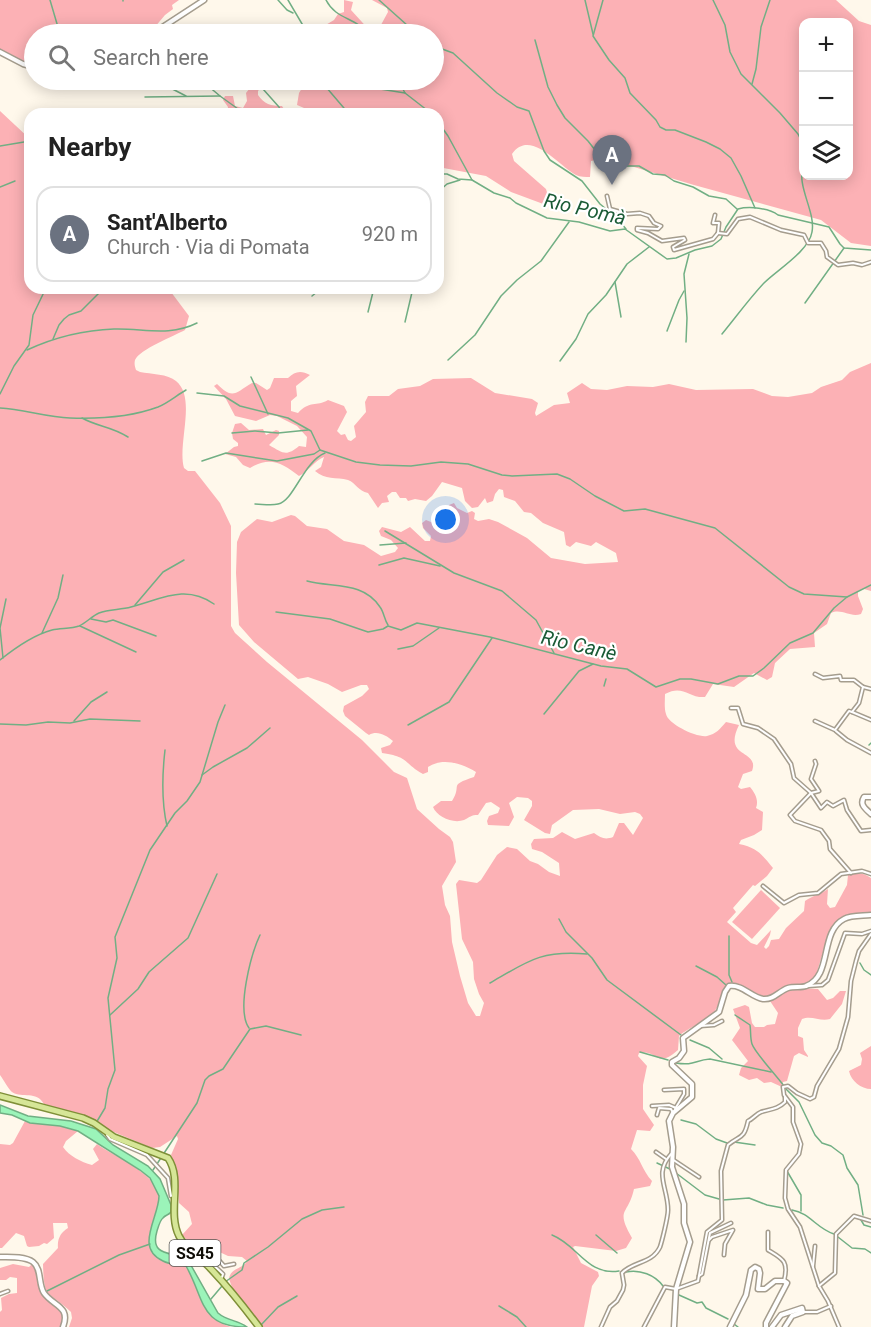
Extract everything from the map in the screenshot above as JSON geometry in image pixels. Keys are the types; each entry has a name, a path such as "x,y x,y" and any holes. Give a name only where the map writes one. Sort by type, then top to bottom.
{"main road":[{"name":"SS45","path":"0,1096 83,1118 114,1137 168,1158 171,1163 177,1233 182,1241 220,1279 259,1327"}],"street":[{"path":"167,24 204,0"},
{"path":"0,52 24,64"},
{"path":"607,196 610,209 627,214 642,213 661,226 658,229 637,228 637,230 662,241 684,238 685,240 673,247 674,250 713,239 719,234 725,235 729,233 738,219 748,217 781,230 804,235 808,243 821,243 827,256 837,264 862,265 871,262"},
{"path":"715,215 713,223 718,222 719,234"},
{"path":"815,674 823,678 840,676 841,680 854,680 863,687 871,689"},
{"path":"835,730 849,711 852,712 859,704 863,687"},
{"path":"731,708 738,708 743,724 758,728 774,739 788,758 795,778 811,793 821,807 827,802 833,806 844,800 847,810 861,831 871,831"},
{"path":"852,712 871,720"},
{"path":"815,721 835,730 871,753"},
{"path":"815,761 816,765 811,779 819,790 811,793 792,812 791,818 801,824 821,830 829,841 830,849 851,873"},
{"path":"871,797 864,798 862,803 871,814"},
{"path":"763,886 784,903 799,895 818,893 842,874 863,871 871,874"},
{"path":"805,986 812,982 819,973 835,927 841,920 848,917 871,915"},
{"path":"674,1111 689,1101 693,1089 689,1080 674,1068 672,1062 680,1058 684,1051 682,1041 684,1035 720,1011 729,986 739,987 754,996 770,999 790,987 822,985 828,980 845,933 871,933"},
{"path":"700,1276 707,1232 722,1220 721,1171 728,1145 740,1139 748,1121 785,1102 783,1087 786,1085 797,1094 810,1099 814,1097 817,1086 839,1049 848,1017 849,996 856,961 859,951 871,933"},
{"path":"699,1026 714,1025 722,1021"},
{"path":"601,1327 610,1307 623,1290 622,1273 629,1266 647,1260 661,1245 668,1211 666,1190 662,1181 662,1166 670,1159 672,1153 669,1121 684,1094 684,1089 664,1090"},
{"path":"784,1095 794,1107 794,1125 801,1144 799,1154 786,1170 785,1198 800,1227 819,1286 831,1306 839,1327"},
{"path":"652,1106 669,1106 674,1111"},
{"path":"657,1115 659,1108 674,1111"},
{"path":"106,1132 110,1139 147,1155 168,1178 171,1196"},
{"path":"656,1152 699,1177"},
{"path":"670,1159 684,1204 684,1223 690,1242 676,1288 674,1327"},
{"path":"819,1286 835,1273 836,1234 854,1216 871,1221"},
{"path":"644,1327 665,1287 676,1288 695,1283 700,1276 710,1233 731,1223"},
{"path":"708,1241 712,1237 733,1230 725,1244 724,1255"},
{"path":"766,1327 787,1285 784,1281 785,1264 779,1255 768,1250 768,1232"},
{"path":"812,1268 815,1246"},
{"path":"220,1279 222,1274 208,1260 203,1251 216,1257 224,1266 234,1264"},
{"path":"0,1257 33,1262 38,1270 45,1295 60,1307 64,1314 66,1319 63,1327"},
{"path":"730,1327 746,1295 752,1268 759,1269 758,1289 761,1290 774,1281 784,1281"},
{"path":"0,1294 9,1291"},
{"path":"785,1327 792,1316 803,1312 817,1312 831,1306"},
{"path":"772,1327 783,1314 800,1307 803,1312"}],"shaded area":[{"path":"0,0 179,0 172,5 173,9 157,24 24,24 24,62 0,51"},
{"path":"344,0 353,2 351,10 364,24 327,24 338,14 344,12"},
{"path":"372,0 836,0 859,21 871,25 871,246 851,243 821,220 604,158 591,161 590,177 581,177 536,147 527,145 519,147 512,154 514,161 546,189 549,199 546,205 511,192 486,176 444,168 444,108 304,108 297,105 301,90 444,90 444,24 381,24 388,12 387,8"},
{"path":"248,90 259,90 258,95 263,101 283,108 243,108 247,101 246,93"},
{"path":"225,96 233,96 235,106 243,108 228,108 223,100"},
{"path":"0,111 24,133 24,294 172,294 189,316 185,330 143,352 135,360 135,365 136,370 140,372 173,379 182,389 186,410 184,468 188,471 195,471 220,503 231,526 231,626 235,633 267,662 362,740 394,772 407,778 417,809 450,837 456,862 442,886 445,905 450,916 452,942 460,976 468,1003 476,1016 480,1016 484,1003 474,979 473,962 462,939 456,884 459,880 477,883 497,855 507,847 517,849 530,861 560,876 559,863 542,852 532,849 531,844 534,839 553,838 562,832 575,839 594,833 603,838 610,838 613,837 619,823 624,823 633,835 643,818 635,812 620,814 599,809 573,810 552,825 550,834 524,820 532,806 532,801 528,798 517,797 509,803 514,817 509,826 488,825 489,816 498,813 500,808 491,802 486,803 478,815 464,820 455,821 442,817 433,807 441,801 452,801 458,784 474,777 476,772 459,764 440,762 428,767 428,772 423,774 402,759 382,753 381,748 390,745 393,741 381,734 369,735 345,716 343,711 344,706 362,696 369,689 367,685 342,692 308,677 298,679 254,642 239,625 237,542 241,532 257,519 272,522 291,515 307,526 327,529 344,541 364,545 381,556 395,552 398,548 391,540 381,536 379,531 382,527 401,532 410,527 425,541 430,541 431,536 423,528 422,523 426,520 431,522 444,514 449,505 454,503 457,508 467,513 472,511 475,513 474,519 478,521 489,519 498,522 527,538 551,558 585,564 618,562 616,553 596,542 591,546 576,542 570,547 566,545 564,532 543,523 531,513 524,512 515,501 504,497 503,490 499,489 493,501 487,503 485,498 478,507 472,508 465,501 462,488 442,482 426,501 415,499 408,501 406,498 400,498 396,492 392,492 387,496 389,502 382,503 378,508 368,493 362,491 351,481 327,477 315,471 321,467 324,457 299,476 281,465 270,462 257,464 250,468 243,465 236,457 225,454 238,446 232,433 235,424 241,423 249,430 263,429 266,435 276,430 279,431 279,435 269,445 284,453 291,452 299,446 306,447 307,437 297,426 277,416 270,415 256,421 235,416 226,399 214,386 217,384 227,392 234,393 256,383 267,390 274,378 288,378 298,372 307,373 310,375 296,386 297,396 291,401 291,411 298,413 306,406 328,400 344,406 347,412 337,431 341,435 345,434 351,441 356,437 354,426 366,412 365,402 368,396 389,396 398,389 420,386 433,379 471,378 495,393 532,399 538,403 536,416 554,405 570,403 567,393 582,383 591,389 607,390 627,386 653,387 669,384 696,390 753,389 772,396 788,397 812,393 821,387 842,380 850,372 871,363 871,591 864,589 858,591 863,609 861,614 831,613 827,624 814,633 815,647 790,649 775,663 772,677 767,680 754,673 734,687 713,684 705,697 676,690 671,691 665,694 665,704 666,714 672,722 697,735 713,734 726,722 739,725 735,743 753,764 752,771 743,774 738,787 741,789 750,787 755,794 756,808 763,812 762,830 741,840 739,844 759,852 773,868 767,876 755,886 753,885 733,908 736,912 727,922 751,943 757,945 771,930 764,947 766,949 771,940 779,939 786,928 804,911 805,901 828,889 827,904 830,908 835,907 847,885 848,875 858,873 871,878 871,913 843,917 836,922 830,930 816,975 803,985 785,987 766,997 732,983 725,988 711,1015 679,1036 678,1050 671,1056 661,1059 650,1054 639,1053 638,1056 647,1066 643,1085 643,1109 654,1125 650,1131 637,1130 631,1149 652,1181 650,1186 634,1189 624,1212 624,1221 632,1238 626,1248 616,1251 573,1247 581,1263 598,1272 599,1276 592,1286 584,1327 261,1327 233,1290 229,1279 234,1271 247,1261 242,1257 228,1256 207,1246 201,1247 198,1251 182,1235 192,1224 189,1212 179,1203 176,1168 171,1155 178,1139 177,1136 160,1147 152,1148 109,1130 95,1120 44,1104 37,1097 16,1094 0,1075"},
{"path":"761,890 780,908 752,939 732,922"},
{"path":"818,989 827,1000 840,991 846,991 842,1004 830,1019 802,1019 798,1028 798,1036 803,1038 804,1050 808,1057 799,1053 794,1056 787,1081 783,1082 782,1087 771,1082 764,1083 757,1078 749,1080 739,1075 741,1068 748,1061 732,1040 740,1028 733,1009 745,1005 749,1007 755,1027 775,1024 778,1013 770,1001 787,990"},
{"path":"871,1046 871,1089 857,1084 849,1071 861,1065 860,1053"},
{"path":"0,1105 28,1116 71,1121 96,1129 113,1145 148,1166 160,1179 171,1205 171,1212 162,1219 159,1226 155,1240 156,1246 164,1252 188,1260 218,1313 247,1327 231,1326 212,1316 201,1300 186,1266 166,1262 155,1255 150,1248 150,1231 159,1196 150,1178 78,1131 60,1126 30,1123 12,1115 0,1113"},
{"path":"25,1121 78,1131 66,1141 63,1147 80,1160 92,1165 99,1160 93,1149 97,1144 146,1175 154,1184 159,1202 149,1242 172,1264 186,1266 207,1310 221,1323 231,1327 69,1327 71,1312 48,1293 44,1284 43,1264 58,1248 60,1236 68,1228 67,1223 53,1223 54,1238 47,1244 29,1247 24,1236 16,1233 0,1248 0,1144 13,1143"},
{"path":"13,1264 29,1267 32,1264 41,1288 64,1317 61,1327 0,1327 1,1298 17,1293 17,1278 10,1277 0,1280 0,1268"}],"waterway":[{"path":"50,0 57,24"},
{"path":"278,0 293,13"},
{"path":"288,0 302,24"},
{"path":"326,0 335,11 358,24"},
{"path":"379,0 406,24"},
{"path":"585,0 593,34"},
{"path":"603,0 593,36 609,60 625,78 630,93 660,127 706,142 731,158 755,208"},
{"path":"713,0 725,25 730,52 741,74 780,113 799,136"},
{"path":"752,84 761,27 770,0"},
{"path":"535,40 548,87 557,105 565,118 599,155 608,161 626,166 639,166 653,174 665,175 709,196 726,199 737,209"},
{"path":"444,50 453,53 497,93 517,107 529,111 544,151 550,160 582,181 600,204 626,229"},
{"path":"174,90 186,96"},
{"path":"213,90 237,108"},
{"path":"264,90 279,108"},
{"path":"329,90 344,108"},
{"path":"386,90 405,93"},
{"path":"403,90 424,108"},
{"path":"145,97 220,96"},
{"path":"444,130 472,180"},
{"path":"0,146 24,142"},
{"name":"Rio Pomà","path":"444,174 458,179 472,180 547,218 579,222 610,231 625,229 667,259 712,246 721,239 738,209 748,208 764,209 778,215 829,227 844,248 871,250"},
{"path":"444,187 460,180"},
{"path":"722,334 764,283 799,253 810,239 811,215 802,180"},
{"path":"0,187 15,181"},
{"path":"448,360 475,335 501,296 541,261 569,222"},
{"path":"560,361 576,339 588,314 606,295 627,264 649,247"},
{"path":"805,303 844,248"},
{"path":"686,342 684,274 689,254"},
{"path":"615,282 621,317"},
{"path":"667,331 684,291"},
{"path":"0,394 14,366 29,345 33,315 43,294"},
{"path":"53,339 64,319 81,311 98,294"},
{"path":"368,312 372,294"},
{"path":"405,322 412,294"},
{"path":"27,350 58,338 92,331 114,329 166,331 197,323"},
{"path":"251,377 268,414"},
{"path":"0,408 70,418 114,417 158,407 186,390"},
{"path":"197,393 224,396 240,406 288,418 311,431 320,450 356,462 411,466 441,462 468,464 502,475 557,474 570,479 595,496 624,511 645,509 715,528 789,587 804,594 847,597"},
{"path":"82,418 128,437"},
{"path":"232,433 255,431 278,433 308,430"},
{"path":"202,461 226,453 277,461 314,454 320,450"},
{"path":"255,504 272,505 284,501 311,464 325,453"},
{"path":"385,531 454,573 502,591 536,620 554,653"},
{"path":"380,545 406,543"},
{"path":"379,565 404,558 440,566"},
{"path":"135,605 163,572 184,560"},
{"path":"42,633 58,598 63,575"},
{"path":"307,581 347,587 365,593 380,607 388,625"},
{"name":"Rio Canè","path":"276,612 330,619 368,632 388,626 401,630 417,623 490,637 601,666 627,669 656,687 680,679 718,684 739,676 753,676 790,643 813,633 834,608 847,597 871,585"},
{"path":"0,660 38,635 52,630 79,626 103,612 183,594 203,598 214,604"},
{"path":"3,658 0,628 6,599"},
{"path":"91,619 106,622 113,620 156,636"},
{"path":"80,626 136,652"},
{"path":"398,649 413,646 439,628"},
{"path":"408,725 449,702 492,638"},
{"path":"544,714 579,671 593,664"},
{"path":"604,686 606,679"},
{"path":"74,721 91,702 107,692"},
{"path":"96,1123 105,1108 108,1089 115,1070 108,998 117,958 115,937 150,850 200,782 225,705"},
{"path":"0,724 70,723 90,719 140,721"},
{"path":"202,775 247,748 270,728"},
{"path":"165,750 163,788 167,826"},
{"path":"110,1015 138,989 149,972 188,938 217,874"},
{"path":"559,919 566,932 592,958 607,980 681,1035"},
{"path":"249,1028 245,1020 244,996 249,968 260,935"},
{"path":"729,936 729,975 732,982"},
{"path":"490,983 525,963 546,956 587,954"},
{"path":"860,963 871,975"},
{"path":"696,966 717,977 726,985"},
{"path":"735,1015 750,1025 751,1042 754,1048 784,1086"},
{"path":"153,1170 197,1103 205,1080 223,1069 250,1029 266,1026 301,1035"},
{"path":"690,1040 709,1048 722,1059"},
{"path":"640,1052 668,1060"},
{"path":"676,1063 687,1064 710,1059 771,1072"},
{"path":"785,1088 799,1102 815,1135 822,1143 831,1146 843,1155 847,1168 858,1185 863,1215"},
{"path":"681,1120 696,1124 716,1139 727,1143"},
{"path":"734,1142 755,1145"},
{"path":"657,1163 672,1170"},
{"path":"787,1171 801,1195 801,1211"},
{"path":"676,1173 705,1195 719,1199"},
{"path":"723,1200 749,1198 783,1208"},
{"path":"225,1282 242,1270 244,1263 302,1219 322,1210 344,1207"},
{"path":"792,1210 804,1214 823,1229 834,1234"},
{"path":"861,1220 864,1225 871,1227"},
{"path":"552,1235 599,1269 619,1271"},
{"path":"596,1235 617,1253"},
{"path":"838,1237 852,1248 865,1249 871,1253"},
{"path":"47,1291 119,1255 150,1244"},
{"path":"626,1272 637,1271 647,1274 663,1286"},
{"path":"211,1299 222,1286"},
{"path":"679,1295 697,1303 702,1302 706,1308 728,1319"},
{"path":"261,1325 278,1307 297,1296"},
{"path":"499,1306 517,1317 526,1327"},
{"path":"734,1324 738,1327"}],"place":[{"name":"Sant'Alberto","path":"612,185"}]}
